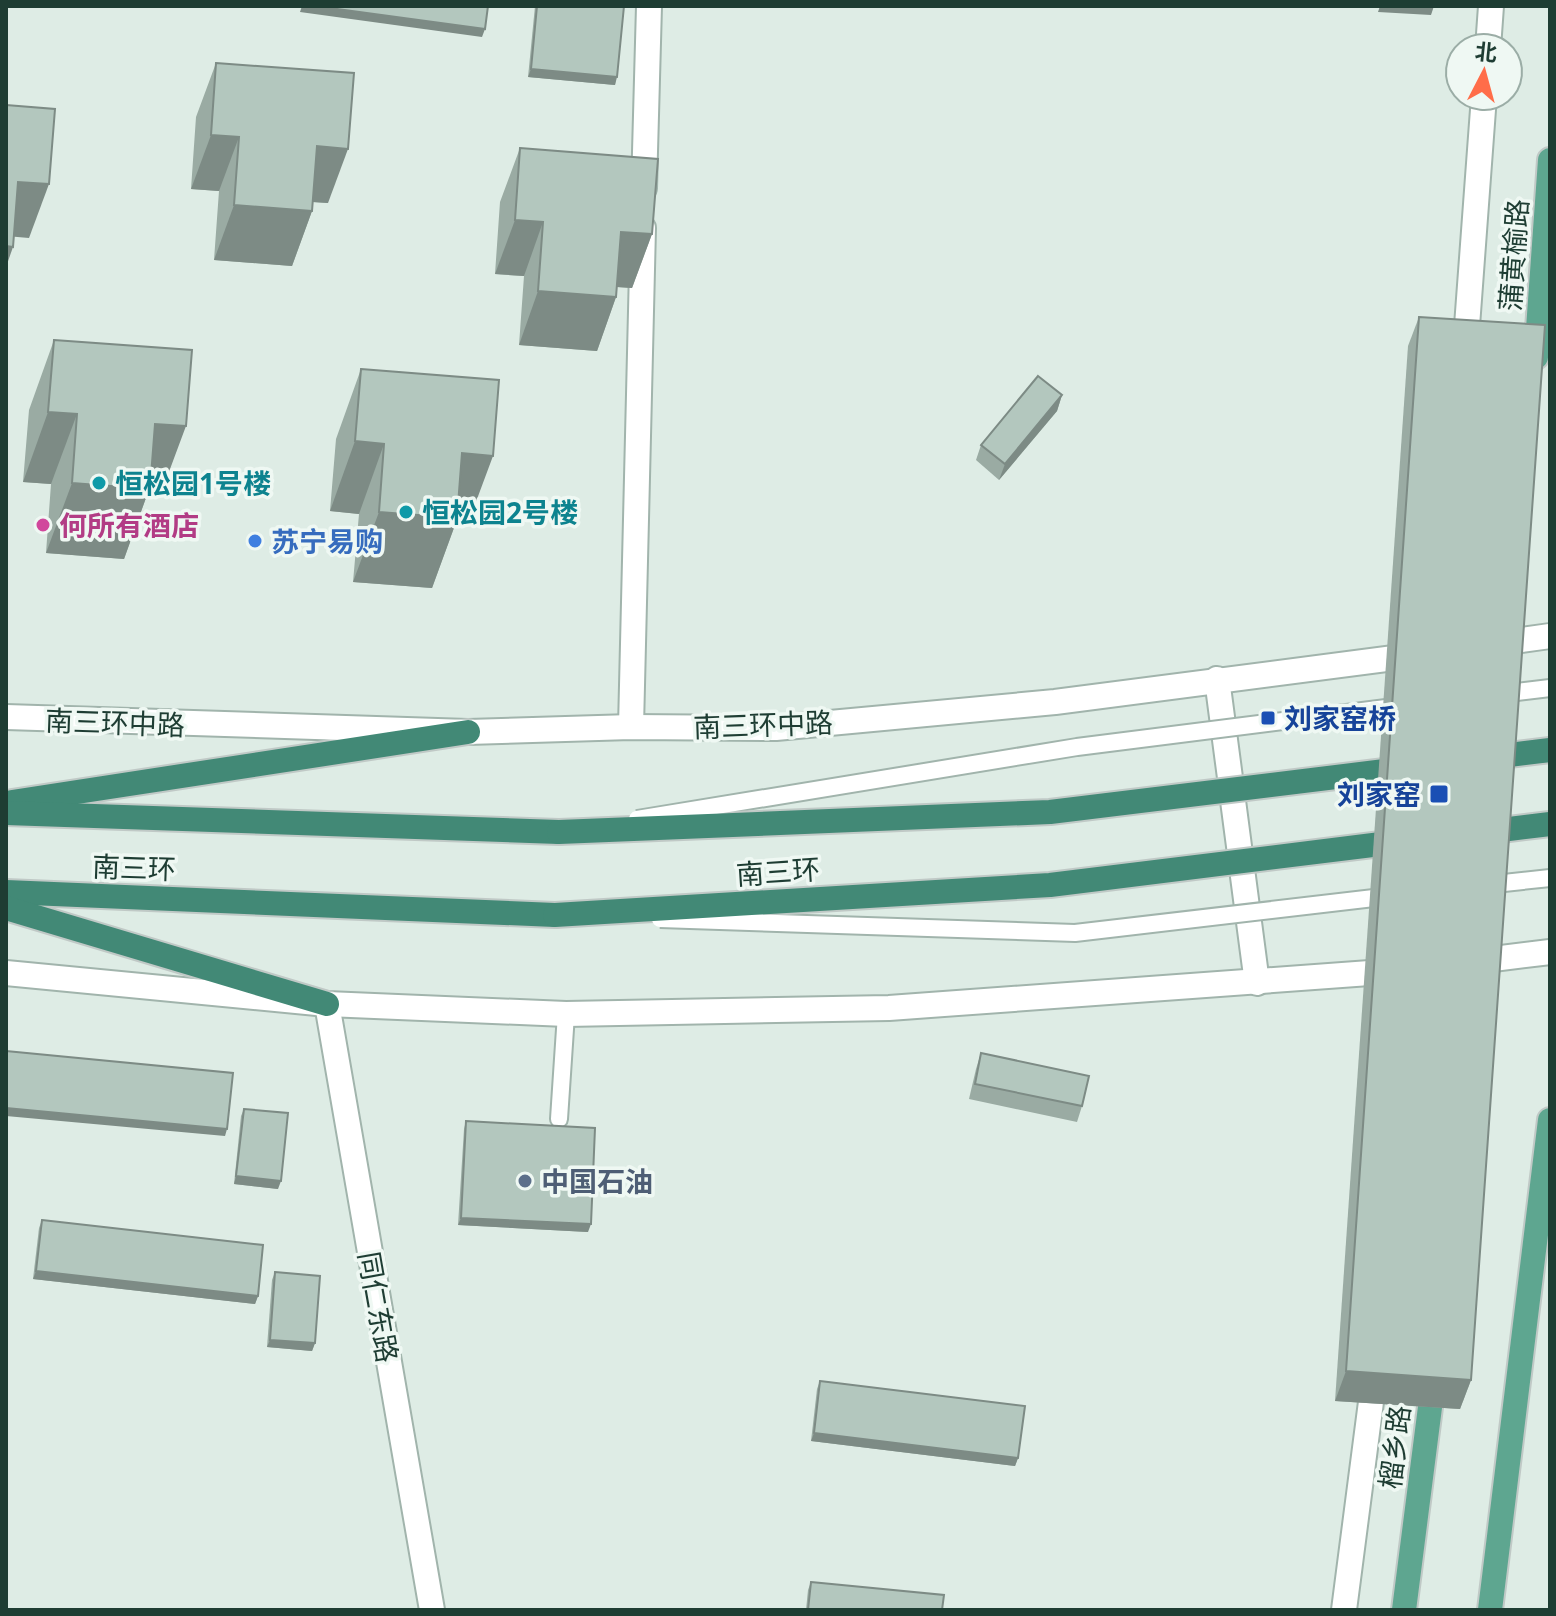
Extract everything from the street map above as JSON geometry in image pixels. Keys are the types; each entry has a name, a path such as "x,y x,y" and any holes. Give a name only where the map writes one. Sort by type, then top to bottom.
{"highway":[{"path":"6,803 468,732"},
{"path":"1456,762 1550,750"},
{"name":"南三环","path":"6,813 559,832 1050,812 1425,766"},
{"path":"1456,835 1550,824"},
{"name":"南三环","path":"6,892 555,915 1050,885 1425,839"},
{"path":"6,908 327,1004"}],"main road":[{"name":"蒲黄榆路","path":"1535,374 1550,160"},
{"path":"1490,990 1495,959 1517,612"},
{"path":"1490,1610 1550,1120"},
{"name":"榴乡路","path":"1404,1610 1438,1350"}],"street":[{"path":"631,727 649,6"},
{"path":"1489,32 1491,6"},
{"path":"1463,378 1483,112"},
{"path":"1473,647 1550,636"},
{"name":"南三环中路","path":"6,717 468,732 631,727 776,728 1055,702 1445,651"},
{"path":"1217,679 1257,983"},
{"path":"6,973 327,1004 566,1014 889,1008 1257,983 1434,967 1550,952"},
{"name":"同仁东路","path":"327,1004 432,1610"},
{"name":"榴乡路","path":"1344,1610 1378,1344"}],"lane":[{"path":"1488,695 1550,688"},
{"path":"559,832 1077,747 1425,703"},
{"path":"1471,887 1550,878"},
{"path":"555,915 1075,933 1408,894"},
{"path":"559,1119 566,1014"}],"building":[{"path":"315,6 488,6 485,29"},
{"path":"537,6 624,6 617,77 531,69"},
{"path":"216,63 354,73 348,149 317,146 312,211 234,205 239,137 211,135"},
{"path":"6,105 55,109 49,184 18,182 13,247 6,246"},
{"path":"520,148 658,159 652,234 621,232 616,297 538,291 543,222 515,220"},
{"path":"1419,317 1545,325 1471,1380 1346,1371"},
{"path":"54,340 192,350 186,426 155,424 150,489 72,483 77,414 48,412"},
{"path":"361,369 499,380 493,456 462,453 457,518 379,512 384,444 355,441"},
{"path":"1038,376 1062,395 1005,464 981,445"},
{"path":"6,1051 233,1073 227,1129 6,1108"},
{"path":"981,1053 1089,1076 1082,1106 975,1084"},
{"path":"244,1109 288,1113 281,1181 236,1176"},
{"name":"中国石油","path":"466,1121 595,1128 591,1224 461,1218"},
{"path":"42,1220 263,1245 258,1296 36,1271"},
{"path":"275,1272 320,1276 315,1343 270,1340"},
{"path":"820,1381 1025,1406 1018,1458 814,1433"},
{"path":"811,1582 944,1595 942,1610 808,1610"}],"place":[{"name":"恒松园1号楼","path":"99,483"},
{"name":"恒松园2号楼","path":"406,512"},
{"name":"何所有酒店","path":"43,525"},
{"name":"苏宁易购","path":"255,541"},
{"name":"刘家窑桥","path":"1268,718"},
{"name":"刘家窑","path":"1439,794"},
{"name":"中国石油","path":"525,1181"}]}
